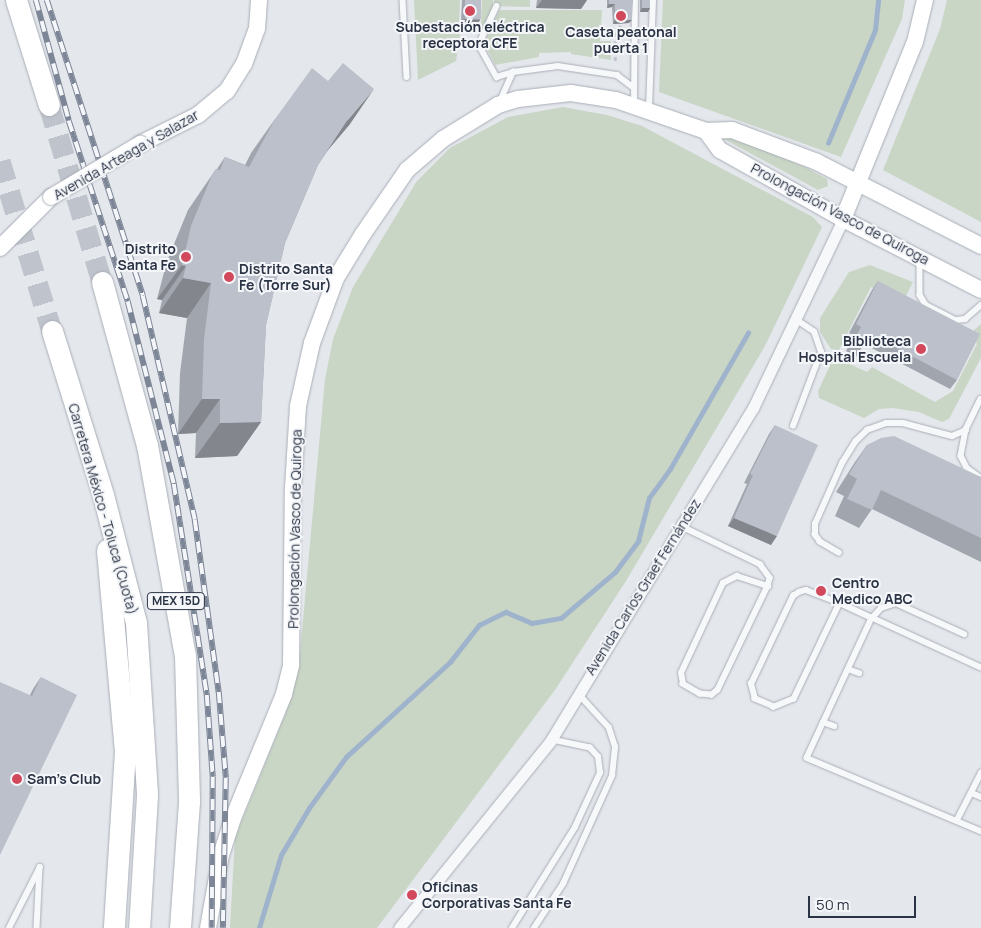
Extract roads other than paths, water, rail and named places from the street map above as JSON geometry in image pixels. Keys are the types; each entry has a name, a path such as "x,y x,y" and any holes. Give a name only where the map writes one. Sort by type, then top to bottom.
{"highway":[{"path":"16,0 49,105"},
{"name":"MEX 15D","path":"102,282 147,445 185,656 189,802 180,928"},
{"name":"Carretera México - Toluca (Cuota)","path":"52,331 103,495 136,633 147,795 139,928"},
{"path":"103,495 125,751 114,928"}],"street":[{"name":"Avenida Arteaga y Salazar","path":"3,241 51,197 140,144 198,115 227,91 244,64 257,29 258,0"},
{"path":"843,218 915,42 925,0"},
{"name":"Prolongación Vasco de Quiroga","path":"208,928 221,855 284,694 291,664 293,488 298,415 312,343 336,278 407,170 443,138 498,105 571,93 642,109 706,131 732,130 817,162 981,246"},
{"name":"Prolongación Vasco de Quiroga","path":"706,131 720,150 843,218 981,290"},
{"name":"Avenida Carlos Graef Fernández","path":"399,928 551,740 577,694 753,408 843,218"}],"lane":[{"path":"403,0 407,77"},
{"path":"635,0 634,88 642,109"},
{"path":"642,109 653,0"},
{"path":"497,6 479,45 496,77 513,72 558,66 593,69 617,75 634,88"},
{"path":"498,105 513,72"},
{"path":"920,257 920,295 926,306 956,320 965,319 981,305"},
{"path":"794,426 821,352 814,332 796,319"},
{"path":"981,399 966,430 961,456 967,468 981,478"},
{"path":"839,553 820,542 815,535 815,524 842,463 856,440 867,430 886,424 903,423 952,436 966,430"},
{"path":"680,526 760,564 770,578 768,586 718,690 712,695 700,694 683,684 681,673 724,584 736,576 768,586"},
{"path":"840,603 794,699 774,708 755,699 751,684 792,596 806,590 840,603 981,668"},
{"path":"964,634 896,603 881,608 872,618 807,758 981,831"},
{"path":"848,669 859,674"},
{"path":"534,928 563,884 612,776 615,747 609,728 577,694"},
{"path":"823,722 834,726"},
{"path":"512,928 575,827 600,773 598,757 590,748 551,740"},
{"path":"957,820 981,773"},
{"path":"972,793 981,797"},
{"path":"9,928 40,867 37,928"}],"waterway":[{"path":"828,143 875,30 878,0"},
{"path":"259,928 281,855 309,808 346,757 450,662 479,625 506,612 532,623 561,618 615,572 638,541 649,498 670,469 748,333"}],"tunnel":[{"path":"49,105 102,282"},
{"path":"0,161 52,331"}],"railway":[{"path":"36,0 69,121 128,302 174,484 207,695 213,777 212,928"},
{"path":"47,0 143,296 195,520 219,692 226,778 223,928"}],"place":[{"name":"Subestación eléctrica receptora CFE","path":"470,11"},
{"name":"Caseta peatonal puerta 1","path":"621,16"},
{"name":"Distrito Santa Fe","path":"186,257"},
{"name":"Distrito Santa Fe (Torre Sur)","path":"229,277"},
{"name":"Biblioteca Hospital Escuela","path":"921,349"},
{"name":"Centro Medico ABC","path":"821,591"},
{"name":"Sam's Club","path":"17,779"},
{"name":"Oficinas Corporativas Santa Fe","path":"412,895"}]}
